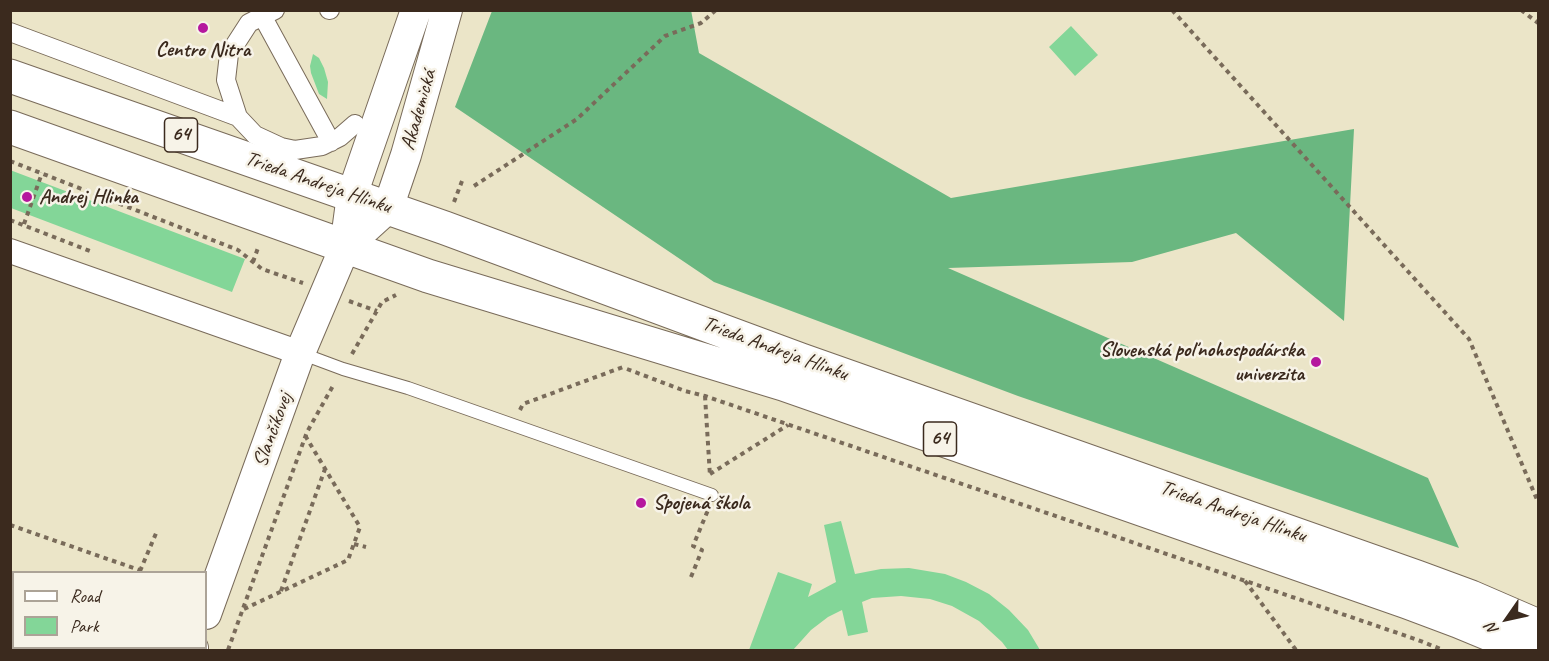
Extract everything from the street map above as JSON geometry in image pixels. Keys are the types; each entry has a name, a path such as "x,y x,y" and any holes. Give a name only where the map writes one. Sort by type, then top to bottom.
{"main road":[{"name":"Trieda Andreja Hlinku","path":"10,76 352,195 801,360 1428,581 1539,626"},
{"name":"Trieda Andreja Hlinku","path":"10,127 428,276 783,384 1407,602 1528,651"}],"street":[{"name":"Akademická","path":"345,247 352,195 416,10"},
{"name":"Akademická","path":"388,208 406,155 447,10"},
{"path":"331,142 266,12 249,23 229,54 226,81 238,117 255,135 281,147 304,150 331,142 354,124"},
{"path":"10,32 238,117"},
{"path":"345,247 388,208"},
{"name":"Slančíkovej","path":"207,611 300,353 345,247"},
{"path":"10,251 300,353"}],"lane":[{"path":"300,353 514,424 709,494"}],"path":[{"path":"474,186 577,119 664,36 701,23 716,10"},
{"path":"1172,10 1469,339 1539,502"},
{"path":"1521,10 1539,23"},
{"path":"10,160 238,250 262,268 377,311 306,437 228,651"},
{"path":"24,224 42,173"},
{"path":"454,202 462,181"},
{"path":"253,262 259,245"},
{"path":"514,424 523,404 623,367"},
{"path":"690,577 702,550 693,546 708,510 702,507 709,494 710,474 705,396"},
{"path":"710,474 789,425 1418,640 1443,651"},
{"path":"243,609 348,560 354,544 360,527 306,437"},
{"path":"280,592 325,469"},
{"path":"10,525 139,571"},
{"path":"142,571 157,531"},
{"path":"354,544 366,547"},
{"path":"1244,580 1296,651"}],"green space":[{"path":"691,10 699,53 951,198 1354,129 1344,321 1236,233 1132,262 948,268 1428,478 1459,548 1018,396 714,282 455,107 492,11"},
{"path":"1071,26 1098,55 1075,76 1049,47"},
{"path":"313,54 319,58 324,68 328,82 327,99 319,94 311,73"},
{"path":"10,170 245,259 232,292 11,208"},
{"path":"841,521 855,574 881,569 909,568 945,574 966,582 989,594 1009,610 1028,630 1040,650 1008,650 979,621 952,606 930,599 901,596 872,598 862,602 868,632 848,636 842,610 811,630 793,650 749,650 778,572 812,584 808,597 836,582 824,525"}],"place":[{"name":"Centro Nitra","path":"203,28"},
{"name":"Andrej Hlinka","path":"27,197"},
{"name":"Slovenská poľnohospodárska univerzita","path":"1316,362"},
{"name":"Spojená škola","path":"641,503"}]}
